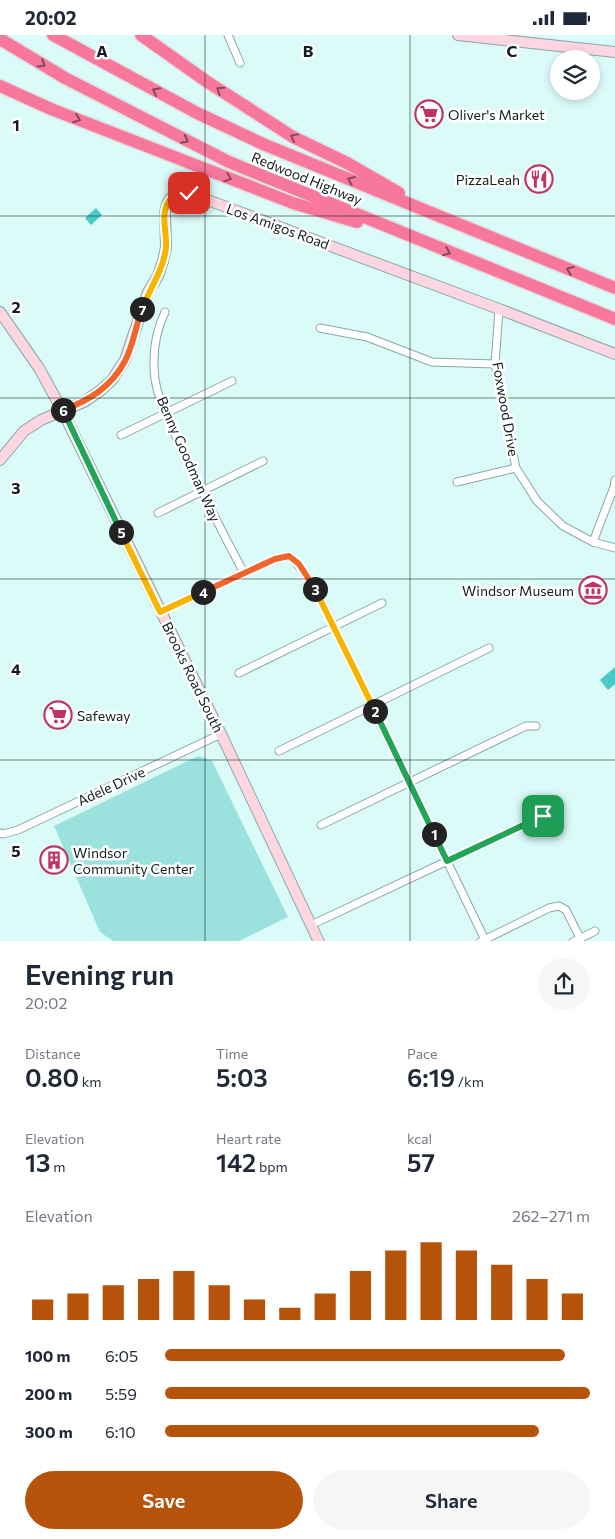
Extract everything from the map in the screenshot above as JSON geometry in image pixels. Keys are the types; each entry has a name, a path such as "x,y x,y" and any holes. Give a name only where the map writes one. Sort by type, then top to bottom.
{"highway":[{"name":"Redwood Highway","path":"53,35 205,117 263,144 615,288"},
{"path":"140,35 206,81 293,137 347,163 445,219"},
{"name":"Redwood Highway","path":"0,39 65,78 229,162 615,319"},
{"path":"0,86 51,109 293,203 428,244"}],"street":[{"path":"228,35 240,63"},
{"path":"458,35 615,52"},
{"name":"Los Amigos Road","path":"0,460 24,431 41,420 84,402 102,390 112,380 125,360 148,292 158,276 163,261 166,247 165,213 167,205 170,199 181,193 189,193 615,354"},
{"name":"Foxwood Drive","path":"499,309 495,364 516,469 537,501 563,527 593,541 615,548"},
{"name":"Brooks Road South","path":"0,312 39,368 62,410 221,734 319,941"},
{"name":"Benny Goodman Way","path":"165,312 159,324 154,344 155,380 165,413 244,573"},
{"path":"320,327 367,337 432,363 495,364"},
{"path":"121,435 232,381"},
{"path":"158,513 263,461"},
{"path":"457,482 516,469"},
{"path":"593,541 615,480"},
{"path":"160,612 275,559 289,556 299,564 313,584 447,861 483,941 549,908 559,906 566,910 577,940 595,931"},
{"path":"239,673 382,603"},
{"path":"279,751 489,648"},
{"path":"321,825 526,726 536,726"},
{"name":"Adele Drive","path":"0,833 18,830 221,734"},
{"path":"311,925 543,816"}],"shaded area":[{"path":"96,208 102,215 91,225 85,218"},
{"path":"615,667 615,684 608,690 600,680"},
{"path":"198,756 212,761 288,917 239,941 113,941 100,932 54,826"}],"place":[{"name":"Oliver's Market","path":"429,114"},
{"name":"PizzaLeah","path":"539,179"},
{"name":"Windsor Museum","path":"593,590"},
{"name":"Safeway","path":"58,715"},
{"name":"Windsor Community Center","path":"54,860"}],"route":[{"path":"189,193 175,195 167,205 165,213 166,247 163,261 158,276 148,292 125,360 112,380 102,390 84,402 62,410 160,612 275,559 289,556 299,564 313,584 447,861 543,816"}]}
